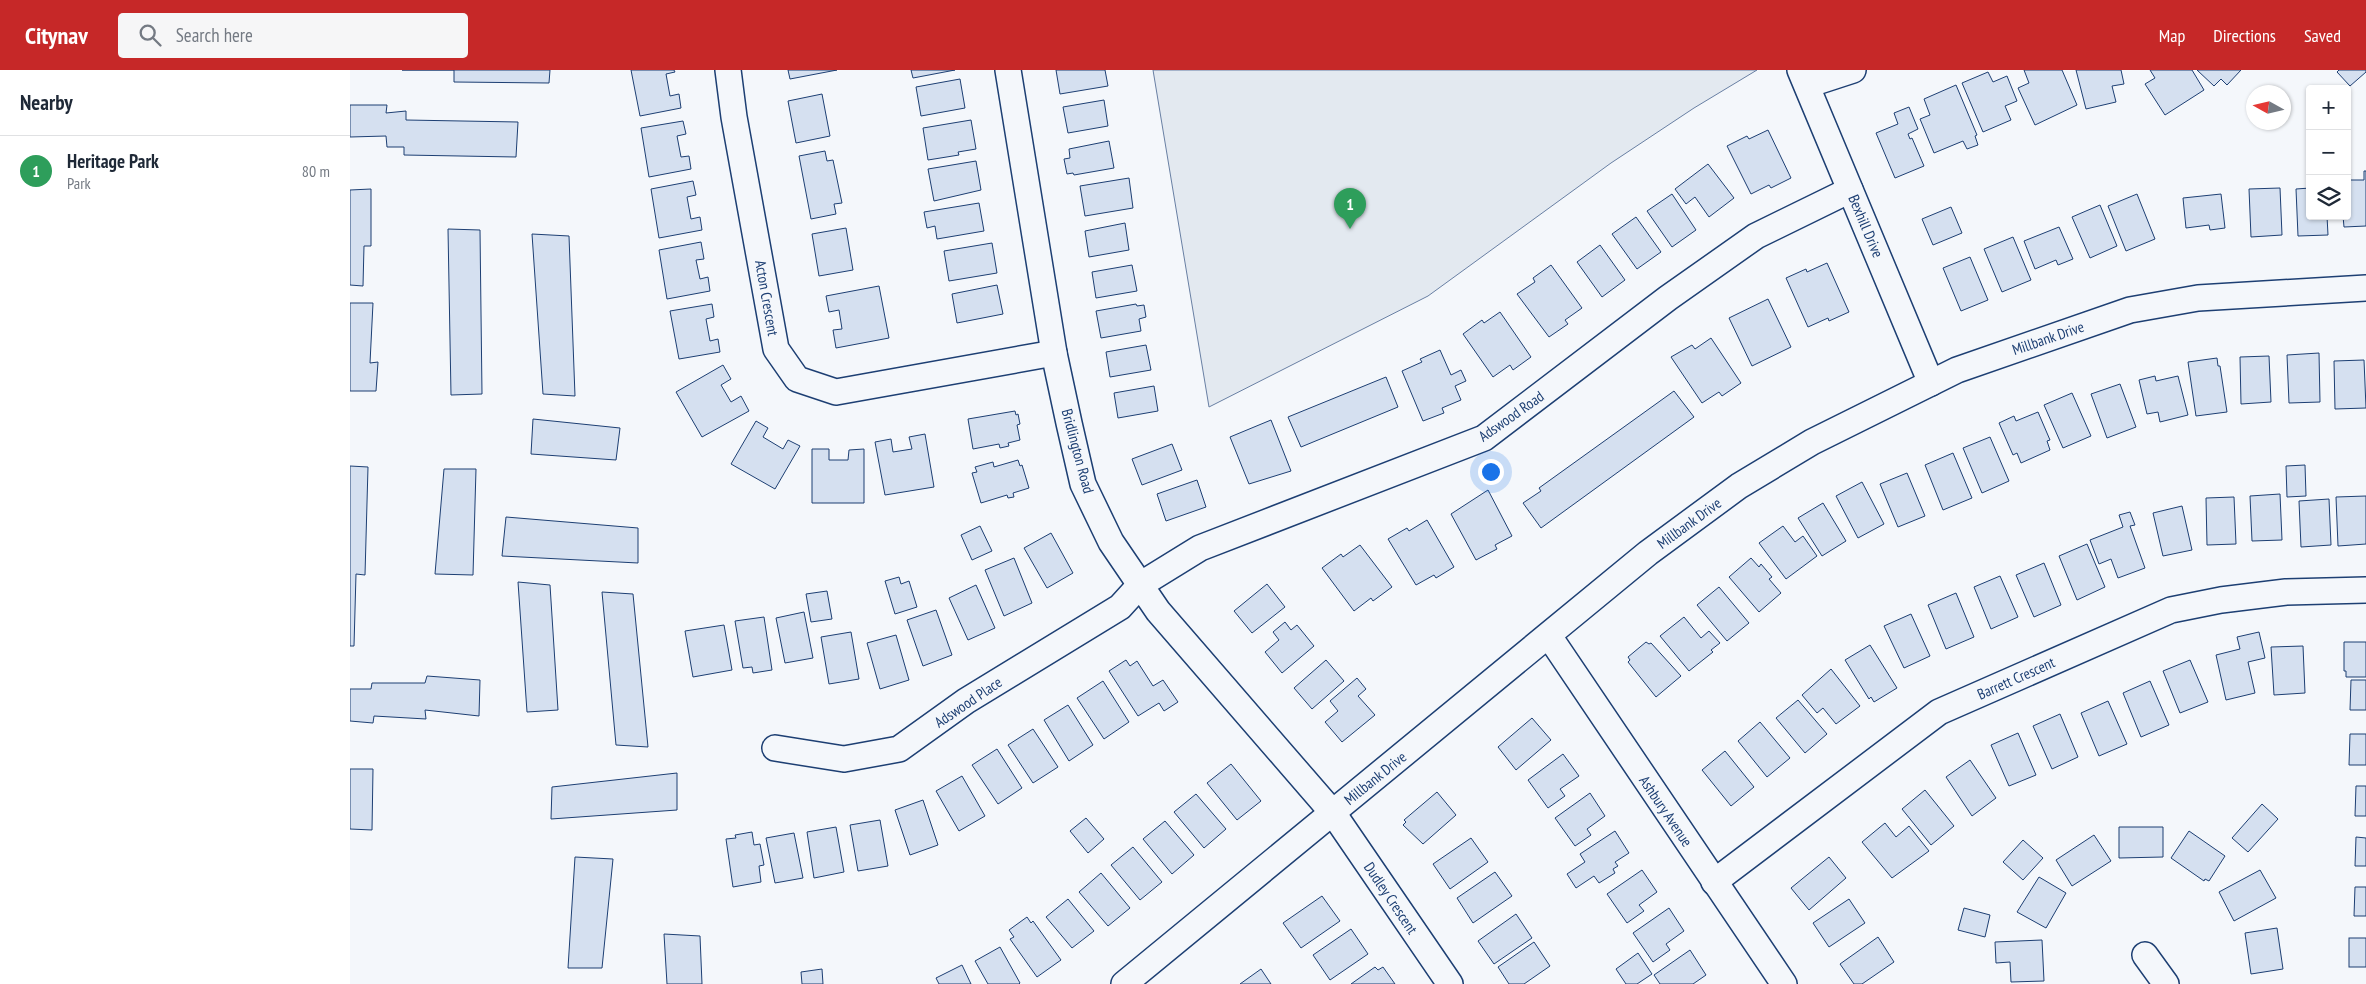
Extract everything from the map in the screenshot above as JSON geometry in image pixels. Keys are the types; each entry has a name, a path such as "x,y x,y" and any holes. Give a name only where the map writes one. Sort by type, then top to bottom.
{"street":[{"name":"Acton Crescent","path":"728,70 734,117 776,349 797,379 836,392 1054,353"},
{"name":"Bridlington Road","path":"1008,70 1054,353 1083,484 1111,542 1158,611 1333,813"},
{"path":"1803,78 1853,70"},
{"name":"Bexhill Drive","path":"1803,78 1931,383"},
{"name":"Adswood Road","path":"1140,585 1200,548 1484,438 1668,298 1756,236 1850,190"},
{"name":"Millbank Drive","path":"1124,984 1648,553 1739,486 1812,442 1957,370 2130,310 2198,298 2366,288"},
{"name":"Adswood Place","path":"775,748 844,759 899,749 966,702 1120,607 1140,585"},
{"name":"Barrett Crescent","path":"1714,882 1939,712 2171,610 2221,600 2286,592 2366,590"},
{"name":"Ashbury Avenue","path":"1548,636 1784,984"},
{"name":"Dudley Crescent","path":"1333,813 1450,984"},
{"path":"2145,955 2166,984"}],"shaded area":[{"path":"1153,70 1757,70 1694,108 1611,163 1428,296 1209,407"}],"building":[{"path":"454,70 550,70 549,83 454,82"},
{"path":"631,70 674,70 675,72 666,74 670,96 679,94 681,108 640,116"},
{"path":"788,70 837,70 790,79"},
{"path":"911,70 955,70 913,78"},
{"path":"1056,70 1105,70 1108,86 1060,94"},
{"path":"2024,70 2062,70 2077,105 2035,125 2018,88 2029,83"},
{"path":"2076,70 2121,70 2124,84 2112,86 2116,102 2086,109"},
{"path":"2150,70 2192,70 2204,90 2165,115 2145,84 2155,78"},
{"path":"2197,70 2241,70 2227,85 2221,79 2214,86"},
{"path":"2339,70 2366,70 2351,85 2337,72"},
{"path":"1988,72 1993,82 2007,76 2017,101 2005,106 2011,120 1983,132 1962,83"},
{"path":"960,79 965,108 921,116 916,87"},
{"path":"1956,85 1977,135 1975,136 1978,145 1967,149 1963,141 1934,153 1920,119 1930,115 1924,99"},
{"path":"822,94 830,136 796,143 788,101"},
{"path":"1104,100 1108,126 1068,133 1063,107"},
{"path":"350,105 387,105 386,113 406,111 406,120 518,122 516,157 404,155 404,147 387,147 386,136 350,137"},
{"path":"1909,107 1918,129 1908,134 1910,139 1912,138 1924,166 1895,178 1876,133 1898,124 1894,113"},
{"path":"971,120 976,149 958,152 959,155 928,160 923,128"},
{"path":"683,121 686,134 677,136 681,157 689,156 691,169 649,177 641,128"},
{"path":"1768,130 1791,178 1771,188 1769,185 1751,194 1727,146 1747,136 1749,139"},
{"path":"1109,141 1114,168 1074,175 1073,173 1067,174 1064,159 1070,158 1069,149"},
{"path":"825,151 827,161 833,160 842,203 834,204 836,214 811,219 799,156"},
{"path":"976,161 981,190 934,201 928,169"},
{"path":"1708,164 1734,198 1709,217 1695,197 1686,204 1675,189"},
{"path":"2364,171 2366,171 2366,226 2344,227 2343,220 2351,220 2351,180 2364,180"},
{"path":"1129,178 1133,208 1085,216 1080,186"},
{"path":"693,181 696,195 687,197 691,219 700,217 702,230 659,238 651,189"},
{"path":"2280,188 2282,235 2251,237 2249,189"},
{"path":"2306,188 2306,220 2327,220 2328,235 2298,236 2296,189"},
{"path":"371,189 371,246 364,246 363,286 350,285 350,190"},
{"path":"1672,194 1696,230 1672,247 1647,211"},
{"path":"2137,194 2155,239 2126,251 2108,206"},
{"path":"2221,194 2225,228 2210,230 2209,225 2186,228 2183,198"},
{"path":"979,203 984,231 937,239 935,226 927,228 924,212"},
{"path":"2100,205 2117,246 2090,258 2072,217"},
{"path":"1951,207 1962,233 1933,245 1922,219"},
{"path":"1636,217 1661,252 1637,269 1612,234"},
{"path":"1125,223 1129,250 1089,257 1085,231"},
{"path":"2059,227 2073,259 2058,265 2056,260 2035,269 2024,241"},
{"path":"846,228 853,270 819,276 812,234"},
{"path":"448,229 480,230 482,394 451,395"},
{"path":"532,234 569,236 575,396 543,394"},
{"path":"2013,237 2031,280 2002,292 1984,249"},
{"path":"701,242 704,259 696,260 700,279 708,277 710,291 667,299 659,250"},
{"path":"992,243 997,273 949,281 944,251"},
{"path":"1600,245 1625,280 1602,297 1577,262"},
{"path":"1970,257 1988,300 1961,311 1943,268"},
{"path":"1827,263 1849,312 1829,321 1828,318 1808,327 1786,278 1806,269 1807,272"},
{"path":"1132,265 1137,291 1096,298 1092,272"},
{"path":"1551,265 1582,308 1565,320 1568,324 1549,337 1517,294 1535,282 1533,278"},
{"path":"997,285 1003,314 957,323 952,294"},
{"path":"879,286 889,338 836,348 833,330 842,329 839,310 829,312 826,296"},
{"path":"1768,299 1791,347 1752,366 1729,318"},
{"path":"350,303 373,303 370,363 378,362 376,391 350,391"},
{"path":"712,304 714,317 706,319 710,341 718,339 720,352 679,359 670,311"},
{"path":"1136,304 1137,306 1144,305 1146,317 1139,319 1141,331 1101,338 1096,311"},
{"path":"1500,312 1531,357 1513,370 1510,365 1493,377 1463,334 1482,320 1484,323"},
{"path":"1711,338 1741,383 1722,396 1719,392 1702,403 1671,357 1692,345 1695,349"},
{"path":"1146,345 1151,370 1110,377 1106,352"},
{"path":"1440,350 1451,375 1461,370 1466,381 1455,386 1461,400 1442,408 1444,413 1423,421 1402,371 1422,362 1420,359"},
{"path":"2319,353 2320,402 2289,403 2287,355"},
{"path":"2269,356 2271,402 2241,404 2240,357"},
{"path":"2217,358 2227,412 2196,416 2188,362"},
{"path":"2364,360 2366,408 2335,409 2334,361"},
{"path":"723,365 731,379 721,385 731,402 741,396 749,411 702,437 676,392"},
{"path":"2155,376 2156,381 2178,376 2188,415 2160,422 2158,412 2147,414 2139,380"},
{"path":"1386,377 1398,407 1301,447 1288,417"},
{"path":"2120,384 2136,427 2107,438 2091,394"},
{"path":"1154,386 1158,411 1118,418 1114,393"},
{"path":"1674,391 1694,417 1541,528 1523,503 1541,491 1539,488"},
{"path":"2072,393 2091,436 2063,448 2044,405"},
{"path":"1015,411 1016,415 1018,414 1020,424 1017,425 1020,440 1008,443 1009,446 1000,448 999,444 973,449 968,419"},
{"path":"2038,412 2050,440 2047,441 2050,450 2021,463 2017,453 2013,455 1999,423 2014,416 2016,421"},
{"path":"533,419 620,428 616,460 531,454"},
{"path":"1271,420 1291,471 1249,484 1230,437"},
{"path":"756,421 768,428 763,437 783,449 788,440 800,446 775,489 731,464"},
{"path":"925,434 934,487 885,495 875,442 891,439 893,452 912,449 909,437"},
{"path":"1990,437 2009,481 1982,493 1963,448"},
{"path":"1172,444 1182,470 1142,485 1132,459"},
{"path":"812,449 829,449 829,460 848,460 849,450 864,449 864,503 812,503"},
{"path":"1953,453 1972,498 1943,510 1925,465"},
{"path":"1018,460 1020,466 1022,465 1029,488 1013,493 1014,497 1008,498 1007,495 981,503 972,473 977,472 975,467 993,462 994,467"},
{"path":"2305,465 2306,496 2287,497 2286,466"},
{"path":"350,466 368,467 365,575 356,574 354,646 350,646"},
{"path":"444,469 476,469 473,575 435,574"},
{"path":"1907,473 1925,516 1898,527 1880,484"},
{"path":"1197,480 1206,507 1166,521 1157,494"},
{"path":"1862,482 1884,524 1858,538 1836,496"},
{"path":"1488,490 1512,536 1495,545 1497,549 1476,560 1451,514"},
{"path":"2280,494 2282,540 2252,541 2250,496"},
{"path":"2366,496 2366,544 2338,546 2336,497"},
{"path":"2234,497 2236,544 2207,545 2206,498"},
{"path":"2329,499 2331,545 2301,547 2299,501"},
{"path":"1823,503 1846,541 1822,556 1798,518"},
{"path":"2182,506 2192,550 2163,556 2153,513"},
{"path":"2130,512 2135,525 2130,526 2145,568 2118,578 2111,559 2099,564 2090,540 2123,527 2119,515"},
{"path":"506,517 638,528 638,563 502,556"},
{"path":"1427,520 1454,567 1436,578 1434,575 1416,585 1388,539 1407,528 1409,531"},
{"path":"980,526 992,551 972,560 961,535"},
{"path":"1783,526 1795,542 1803,536 1817,556 1786,579 1759,543"},
{"path":"1051,533 1073,573 1047,588 1024,548"},
{"path":"2087,544 2105,587 2077,600 2059,556"},
{"path":"1360,545 1392,587 1373,601 1371,598 1354,611 1322,568 1341,554 1343,557"},
{"path":"1014,558 1032,603 1004,616 985,570"},
{"path":"1751,558 1759,567 1761,564 1772,577 1769,579 1781,593 1759,612 1729,577"},
{"path":"2044,563 2061,605 2034,617 2016,575"},
{"path":"2000,576 2018,617 1991,629 1974,587"},
{"path":"899,577 901,584 909,581 917,607 895,614 885,581"},
{"path":"518,582 550,585 558,710 527,712"},
{"path":"1267,584 1285,607 1252,633 1234,611"},
{"path":"976,585 995,628 968,640 949,598"},
{"path":"1719,587 1749,623 1727,641 1697,605"},
{"path":"827,591 832,619 811,622 806,594"},
{"path":"602,592 633,594 648,747 616,745"},
{"path":"1956,593 1974,637 1946,649 1928,605"},
{"path":"936,610 952,655 923,666 907,620"},
{"path":"804,612 813,658 785,663 776,618"},
{"path":"1911,614 1930,656 1904,668 1884,626"},
{"path":"764,617 772,670 753,673 752,667 743,668 735,621"},
{"path":"1684,617 1701,638 1709,631 1720,643 1711,650 1713,652 1689,671 1660,636"},
{"path":"1285,622 1291,630 1297,625 1314,646 1282,673 1265,652 1279,640 1273,632"},
{"path":"724,625 732,670 693,677 685,631"},
{"path":"851,632 859,679 829,684 821,637"},
{"path":"2259,632 2265,658 2248,662 2255,693 2226,700 2216,655 2240,649 2237,637"},
{"path":"896,635 909,680 880,689 867,643"},
{"path":"1646,642 1651,643 1681,676 1656,697 1628,662 1630,660 1628,657"},
{"path":"2344,642 2366,642 2366,677 2346,677 2346,671 2344,671"},
{"path":"1870,645 1897,688 1874,702 1871,697 1869,699 1845,660"},
{"path":"2303,646 2305,693 2274,695 2271,647"},
{"path":"1126,660 1130,666 1137,661 1153,686 1163,680 1178,702 1164,711 1159,703 1138,716 1109,671"},
{"path":"1326,660 1344,681 1312,709 1294,688"},
{"path":"2190,660 2208,702 2180,713 2163,671"},
{"path":"1831,669 1860,706 1836,724 1823,708 1817,713 1802,695"},
{"path":"427,676 480,680 479,716 425,710 426,719 374,716 373,723 350,721 350,689 371,689 372,683 425,683"},
{"path":"1357,678 1366,689 1358,696 1375,715 1342,742 1325,722 1338,711 1330,701"},
{"path":"2351,680 2366,680 2366,710 2350,710"},
{"path":"1103,681 1129,722 1104,739 1077,698"},
{"path":"2150,681 2169,725 2141,737 2123,693"},
{"path":"1798,700 1827,734 1805,753 1776,718"},
{"path":"2108,701 2127,744 2099,756 2081,713"},
{"path":"1068,705 1093,745 1069,761 1044,720"},
{"path":"2060,714 2078,757 2052,769 2033,726"},
{"path":"1532,718 1551,740 1516,770 1498,747"},
{"path":"1760,722 1790,758 1767,777 1738,741"},
{"path":"1033,729 1058,767 1033,783 1008,745"},
{"path":"2018,733 2036,775 2009,786 1991,745"},
{"path":"2350,734 2366,734 2366,765 2349,765"},
{"path":"997,749 1022,788 998,804 972,765"},
{"path":"1725,751 1754,787 1731,806 1702,770"},
{"path":"1563,754 1579,776 1560,789 1565,796 1548,808 1528,780"},
{"path":"1970,760 1996,798 1972,816 1946,777"},
{"path":"1231,764 1261,801 1237,820 1207,783"},
{"path":"350,769 373,769 372,830 350,829"},
{"path":"677,773 677,810 551,819 552,787"},
{"path":"962,776 985,816 959,831 936,791"},
{"path":"2356,786 2366,786 2366,816 2355,816"},
{"path":"1925,790 1954,826 1931,845 1902,809"},
{"path":"1437,792 1456,815 1423,844 1403,825 1406,822 1404,820"},
{"path":"1590,793 1605,816 1587,829 1591,835 1575,846 1555,818"},
{"path":"1196,794 1226,829 1204,848 1174,812"},
{"path":"923,800 938,845 910,855 895,810"},
{"path":"2262,804 2278,819 2248,852 2232,838"},
{"path":"1086,818 1104,839 1088,853 1070,831"},
{"path":"880,820 888,866 858,871 850,825"},
{"path":"1165,821 1194,855 1172,874 1143,839"},
{"path":"1885,823 1896,837 1909,826 1929,851 1892,878 1862,842"},
{"path":"836,827 844,872 814,878 807,832"},
{"path":"2119,827 2163,827 2163,857 2119,858"},
{"path":"1615,831 1629,853 1615,862 1618,866 1613,869 1615,873 1599,883 1594,876 1576,888 1567,874 1585,862 1580,854"},
{"path":"2189,831 2225,856 2209,881 2205,879 2204,881 2171,858"},
{"path":"752,832 754,845 760,844 764,865 759,866 761,882 733,887 726,839 736,838 735,835"},
{"path":"794,833 803,878 775,883 766,838"},
{"path":"2094,835 2111,861 2072,886 2056,860"},
{"path":"2356,837 2366,838 2366,866 2355,866"},
{"path":"1471,838 1488,862 1450,889 1433,864"},
{"path":"2023,840 2043,858 2023,880 2003,862"},
{"path":"1133,847 1162,882 1140,900 1111,865"},
{"path":"575,857 613,859 602,968 568,968"},
{"path":"1829,857 1846,878 1809,910 1791,888"},
{"path":"1642,870 1657,892 1639,905 1644,911 1627,923 1607,894"},
{"path":"2260,870 2276,898 2234,921 2219,892"},
{"path":"1495,872 1512,896 1473,923 1457,898"},
{"path":"1101,873 1130,908 1108,926 1079,892"},
{"path":"2039,877 2066,893 2046,928 2017,912"},
{"path":"2355,887 2366,887 2366,916 2354,916"},
{"path":"1322,896 1340,921 1301,948 1283,923"},
{"path":"1068,899 1094,931 1072,948 1046,917"},
{"path":"1849,899 1865,923 1829,947 1813,923"},
{"path":"1669,908 1684,931 1666,944 1670,950 1653,962 1633,933"},
{"path":"1964,908 1990,915 1985,937 1958,930"},
{"path":"1516,914 1532,938 1494,964 1478,941"},
{"path":"1027,917 1031,923 1033,921 1061,960 1037,977 1010,939 1014,937 1009,930"},
{"path":"2277,928 2283,969 2251,974 2245,933"},
{"path":"1351,929 1368,954 1330,980 1313,955"},
{"path":"664,934 700,936 702,984 667,984"},
{"path":"1878,937 1894,962 1862,984 1854,984 1840,964"},
{"path":"2349,938 2366,938 2366,967 2349,967"},
{"path":"2042,940 2044,981 2011,982 2010,962 1996,963 1995,942"},
{"path":"1534,942 1550,966 1524,984 1509,984 1498,967"},
{"path":"1000,947 1019,984 988,984 975,961"},
{"path":"1690,950 1706,975 1693,984 1660,984 1654,975"},
{"path":"1638,953 1652,974 1637,984 1626,984 1616,969"},
{"path":"962,965 971,984 939,984 936,978"},
{"path":"1375,967 1378,970 1383,967 1395,984 1351,984"},
{"path":"822,969 823,984 802,984 801,972"},
{"path":"1261,969 1271,984 1240,984"}],"place":[{"name":"Heritage Park","path":"1350,229"}]}
